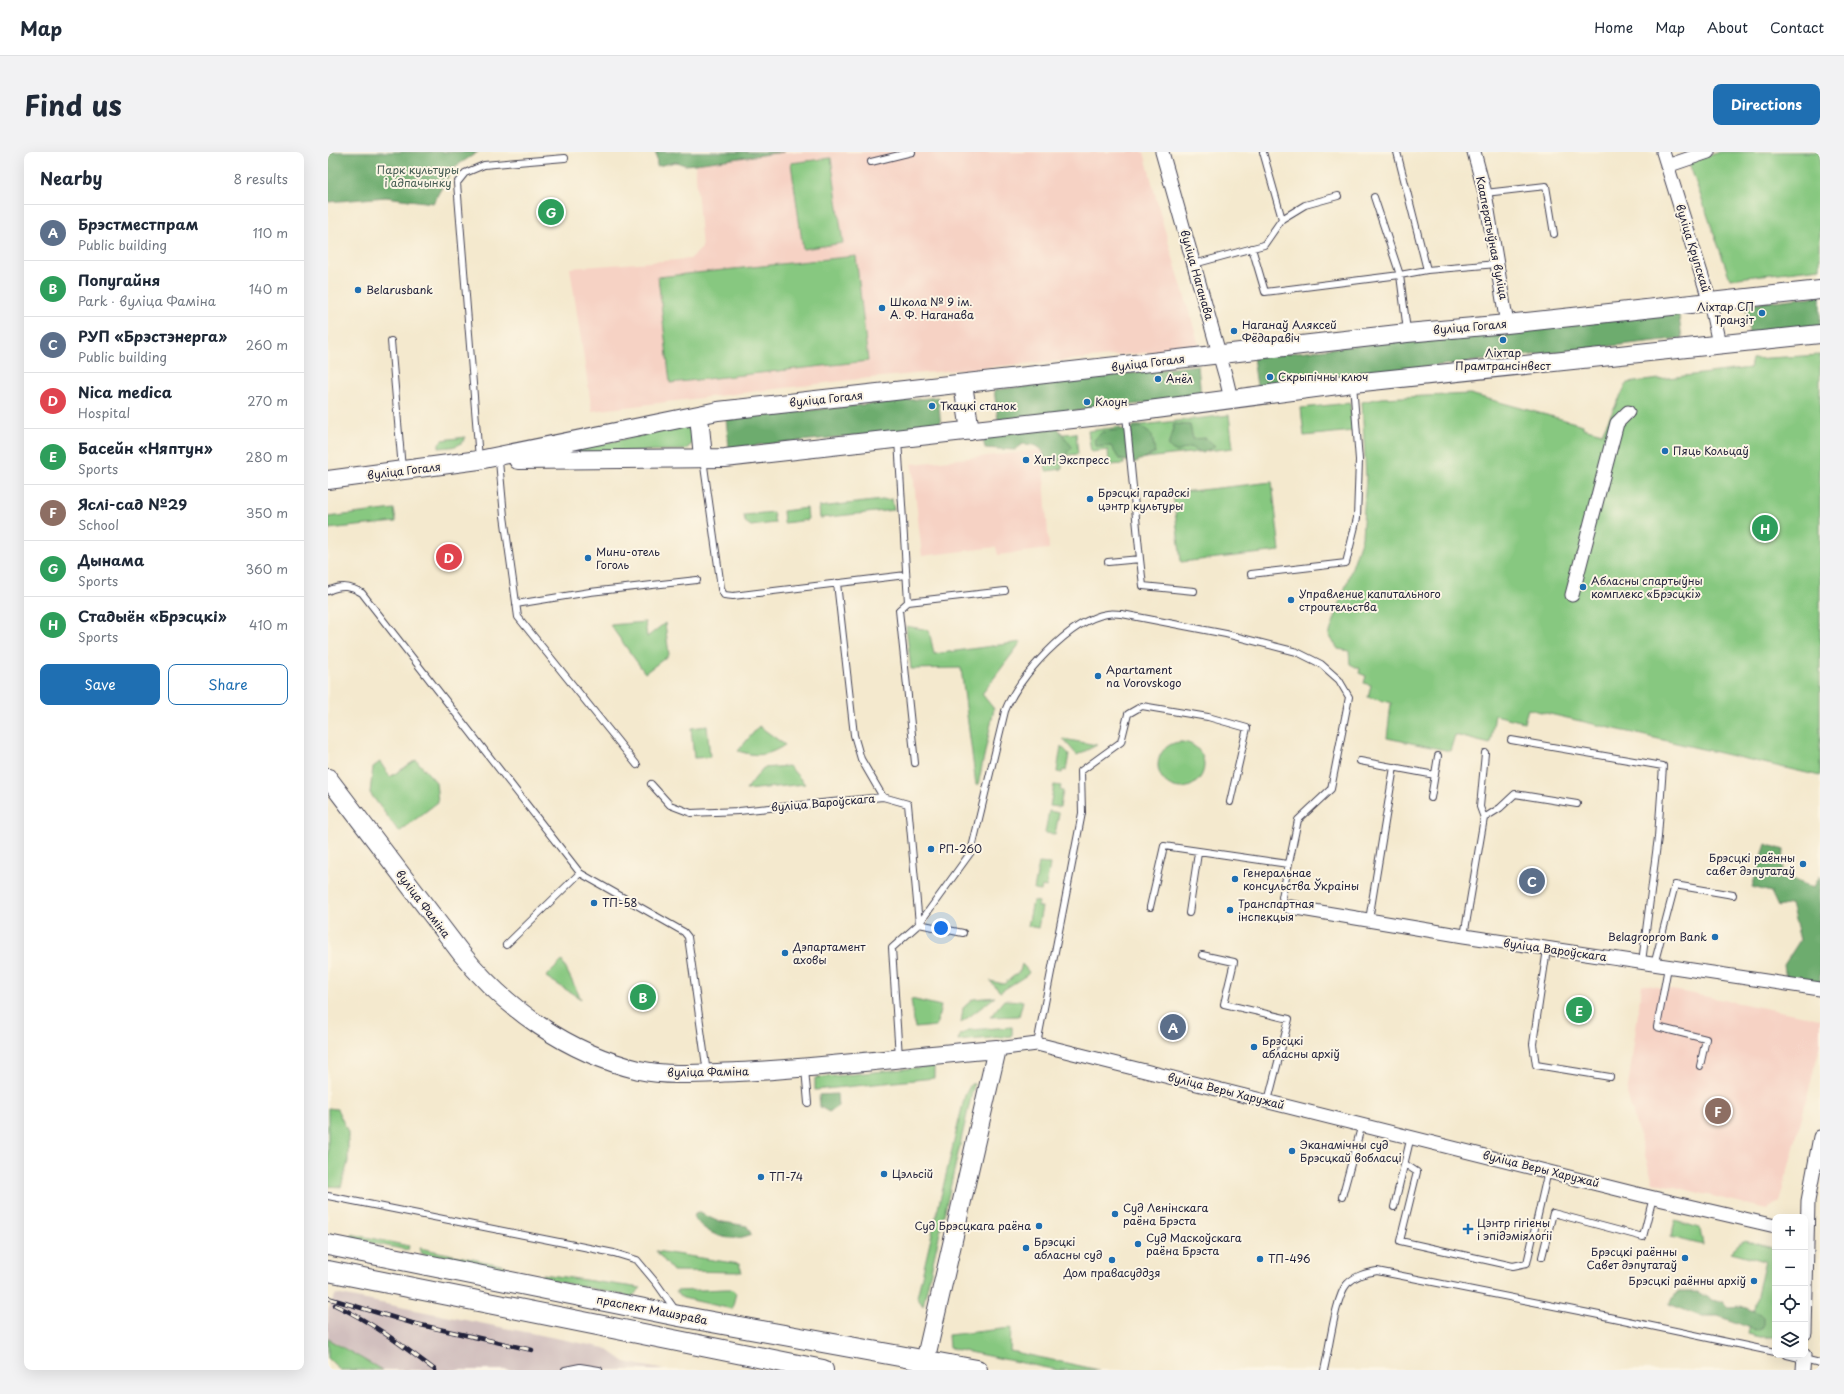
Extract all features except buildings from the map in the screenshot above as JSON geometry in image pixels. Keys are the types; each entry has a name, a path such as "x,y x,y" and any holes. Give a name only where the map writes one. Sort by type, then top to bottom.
{"main road":[{"name":"вуліца Гогаля","path":"328,480 479,460 718,411 1407,333 1507,324 1820,290"},
{"name":"вуліца Гогаля","path":"479,460 725,458 898,440 1126,413 1353,383 1820,334"},
{"path":"963,384 970,431"},
{"path":"698,416 703,457"},
{"name":"вуліца Фаміна","path":"328,778 466,959 496,992 528,1019 563,1040 605,1059 639,1070 674,1074 805,1069 899,1058 997,1049"},
{"path":"924,1365 997,1049"},
{"name":"праспект Машэрава","path":"328,1245 924,1365 977,1370"},
{"path":"328,1271 823,1370"}],"street":[{"name":"вуліца Наганава","path":"1162,152 1231,399"},
{"name":"Кааператыўная вуліца","path":"1474,152 1485,193 1507,324"},
{"name":"вуліца Крупскай","path":"1663,152 1710,302 1719,344"},
{"path":"1668,166 1708,152"},
{"path":"1572,595 1617,423 1628,412"},
{"name":"вуліца Вароўскага","path":"1290,907 1547,949 1820,989"},
{"name":"вуліца Веры Харужай","path":"997,1049 1037,1044 1772,1225"},
{"path":"1807,1214 1808,1201 1820,1137"},
{"path":"1805,1322 1806,1250"}],"lane":[{"path":"871,162 912,152"},
{"path":"1263,152 1282,218"},
{"path":"1397,152 1427,270"},
{"path":"479,460 457,183 465,173 484,165 565,158"},
{"path":"1485,193 1546,186 1554,234"},
{"path":"1194,264 1264,245 1282,218 1305,206 1338,196"},
{"path":"1374,197 1400,275 1407,333"},
{"path":"1252,248 1266,292 1400,275 1427,270 1498,264"},
{"path":"391,341 402,470"},
{"path":"1251,574 1346,562 1357,518 1360,460 1353,383"},
{"path":"1126,413 1143,586 1194,591"},
{"path":"898,440 908,602"},
{"path":"703,457 720,584 724,595 733,596 906,575"},
{"path":"500,461 503,504 518,617 637,765"},
{"path":"1108,562 1140,559"},
{"path":"516,604 590,592 697,580"},
{"path":"837,583 854,735 861,759 883,797"},
{"path":"328,591 337,586 351,587 362,593 580,873 680,929 688,937 707,1073"},
{"path":"915,763 899,610 908,602 1005,591"},
{"path":"899,1058 892,948 920,924 971,852 1005,711 1010,697 1061,638 1096,617 1109,613 1226,634 1297,652 1321,664 1339,680 1349,697 1331,789 1298,820 1282,897 1284,903 1290,907"},
{"path":"1037,1044 1082,813 1081,771 1121,742 1128,714 1142,706 1208,717 1247,728 1230,802"},
{"path":"1511,740 1662,766 1648,964"},
{"path":"1464,936 1484,818 1480,808 1485,753"},
{"path":"1431,798 1438,756"},
{"path":"1360,761 1435,775"},
{"path":"1369,920 1394,767"},
{"name":"вуліца Вароўскага","path":"651,784 670,804 691,813 883,797 908,804 920,924"},
{"path":"1484,818 1500,808 1516,794 1577,804"},
{"path":"1150,907 1164,846 1198,853 1288,864"},
{"path":"1189,913 1198,853"},
{"path":"506,945 580,873"},
{"path":"1648,964 1675,885 1733,895"},
{"path":"920,924 963,933"},
{"path":"1547,949 1533,1044 1536,1065 1610,1077"},
{"path":"1202,955 1234,962 1224,1004 1289,1020 1268,1101"},
{"path":"1668,967 1657,1027 1706,1038 1700,1066"},
{"path":"805,1069 808,1103"},
{"path":"1342,1197 1362,1124"},
{"path":"1394,1207 1411,1136"},
{"path":"1405,1164 1417,1172 1400,1241 1513,1266 1527,1263 1548,1171"},
{"path":"328,1196 614,1253 637,1260 657,1284 679,1316"},
{"path":"1542,1257 1552,1214 1643,1237 1653,1197"},
{"path":"1324,1370 1340,1298 1346,1286 1355,1278 1366,1273 1377,1271 1772,1351"},
{"path":"1804,1361 1820,1363"},
{"path":"565,1370 580,1367 599,1370"}],"shaded area":[{"name":"Школа № 9 ім. А. Ф. Наганава","path":"784,152 1144,152 1163,224 1200,348 859,379 592,411 570,268 690,259 702,248 695,164"},
{"path":"1042,450 1049,549 998,555 996,547 922,556 912,464"},
{"path":"1642,984 1820,1019 1820,1047 1779,1202 1767,1209 1653,1182 1627,1094"},
{"path":"336,1294 605,1348 625,1362 664,1370 382,1370 328,1338 328,1310"}],"green space":[{"name":"Парк культуры і адпачынку","path":"328,152 478,152 453,168 433,203 386,197 328,202"},
{"path":"656,152 784,152 695,164 685,165 676,162 657,166"},
{"path":"1719,152 1820,152 1820,268 1730,279 1689,163"},
{"path":"831,158 843,243 803,249 791,163"},
{"path":"856,256 868,361 670,383 658,277"},
{"path":"1820,296 1820,327 1749,335 1746,304"},
{"path":"1678,310 1682,338 1257,386 1253,357"},
{"name":"Абласны спартыўны комплекс «Брэсцкі»","path":"1820,355 1820,776 1528,709 1524,722 1495,715 1490,744 1455,735 1450,751 1387,738 1391,703 1368,697 1371,685 1364,683 1366,676 1359,673 1360,669 1350,664 1349,651 1338,649 1329,635 1362,538 1366,478 1362,402 1381,398 1470,394 1583,425 1583,428 1602,433 1627,383 1750,368 1752,359"},
{"path":"1198,365 1201,397 998,420 994,390"},
{"path":"938,397 941,427 729,448 726,419"},
{"path":"1350,403 1353,431 1304,436 1301,408"},
{"path":"1229,415 1233,448 1137,459 1133,426"},
{"path":"1174,424 1190,425 1193,439 1206,438 1215,446 1203,453 1190,447 1177,452 1168,447"},
{"path":"684,426 691,430 692,444 685,450 558,453"},
{"path":"1057,427 1072,447 1057,465 1049,464 1040,448 1034,445 1023,444 1015,450 985,448 983,440 993,435"},
{"path":"1120,427 1124,464 1109,465 1108,450 1091,452 1088,431"},
{"path":"1141,427 1152,435 1155,453 1134,463 1119,459 1111,446 1097,447 1094,440 1102,432"},
{"path":"1076,433 1078,454 1061,456 1062,469 1046,471 1041,436"},
{"path":"466,437 464,441 458,445 439,448 439,443 442,440"},
{"path":"1272,482 1280,551 1181,562 1173,493"},
{"path":"892,499 894,510 820,518 819,507"},
{"path":"807,508 808,520 784,523 783,511"},
{"path":"394,509 396,522 328,529 328,517"},
{"path":"773,512 775,523 751,526 745,522 744,515"},
{"path":"645,622 647,637 665,623 669,655 645,673 610,625"},
{"path":"906,626 929,630 934,654 1021,642 982,694 994,709 978,785 976,785 961,668 911,669"},
{"path":"707,726 710,757 694,758 691,728"},
{"path":"759,726 785,745 773,751 757,755 738,751"},
{"path":"1063,739 1097,745 1077,755"},
{"path":"1176,742 1186,742 1198,748 1203,756 1203,774 1198,782 1190,787 1176,788 1168,785 1161,778 1158,770 1158,760 1161,752 1168,745"},
{"path":"1061,746 1069,754 1066,771 1063,770 1062,773 1057,772"},
{"path":"416,760 436,782 438,802 399,832 370,793 373,767 380,762 390,777"},
{"path":"789,766 805,784 746,790 763,768"},
{"path":"1054,785 1061,786 1060,790 1063,791 1060,807 1050,806"},
{"path":"1049,811 1059,813 1055,834 1045,833"},
{"path":"1766,844 1784,850 1782,874 1813,888 1820,876 1820,984 1786,980 1784,965 1800,940 1791,904 1778,907 1771,892 1752,887"},
{"path":"1039,863 1050,864 1046,887 1042,886 1041,891 1034,890"},
{"path":"1033,901 1039,902 1038,907 1042,907 1038,928 1028,926"},
{"path":"562,961 581,999 546,977"},
{"path":"1022,964 1029,972 1027,975 1000,992 990,981 1004,984 1020,971"},
{"path":"995,997 961,1023 963,1008 973,999"},
{"path":"911,999 941,1006 936,1026 915,1028"},
{"path":"1004,1000 1023,1001 1019,1016 990,1017"},
{"path":"1012,1027 1012,1036 958,1041 960,1035 969,1030"},
{"path":"934,1066 934,1078 815,1090 815,1078"},
{"path":"971,1084 974,1084 923,1306 917,1297 965,1095"},
{"path":"837,1094 838,1106 829,1112 820,1107 819,1095"},
{"path":"328,1108 337,1109 348,1132 348,1162 341,1187 328,1186"},
{"path":"698,1212 717,1221 747,1226 751,1234 743,1237 727,1238 711,1233 698,1223 693,1216"},
{"path":"1675,1221 1700,1228 1703,1245 1671,1237"},
{"path":"351,1234 409,1246 408,1250 351,1239"},
{"path":"1744,1240 1772,1248 1772,1337 1760,1337 1748,1334 1765,1261 1731,1252"},
{"path":"420,1248 506,1266 506,1271 422,1254"},
{"path":"656,1251 739,1264 742,1272 673,1271"},
{"path":"543,1274 641,1288 632,1297 541,1278"},
{"path":"731,1289 736,1293 732,1309 683,1298 678,1295 676,1291"},
{"path":"1679,1292 1698,1292 1711,1300 1724,1302 1729,1307 1741,1306 1761,1314 1763,1318 1763,1327 1756,1330 1718,1316 1700,1316 1669,1304 1674,1295"},
{"path":"1011,1328 1010,1351 1099,1370 1057,1370 949,1348 948,1335"},
{"path":"328,1338 382,1370 340,1370 328,1358"}],"railway":[{"path":"328,1298 412,1323 532,1350"},
{"path":"335,1305 362,1319 399,1343 435,1370"}],"place":[{"name":"Дынама","path":"551,212"},
{"name":"Belarusbank","path":"358,290"},
{"name":"Школа № 9 ім. А. Ф. Наганава","path":"882,308"},
{"name":"Ліхтар СП Транзіт","path":"1762,313"},
{"name":"Наганаў Аляксей Фёдаравіч","path":"1234,331"},
{"name":"Ліхтар Прамтрансінвест","path":"1503,340"},
{"name":"Скрыпічны ключ","path":"1270,377"},
{"name":"Анёл","path":"1158,379"},
{"name":"Клоун","path":"1087,402"},
{"name":"Ткацкі станок","path":"932,406"},
{"name":"Пяць Кольцаў","path":"1665,451"},
{"name":"Хит! Экспресс","path":"1026,460"},
{"name":"Брэсцкі гарадскі цэнтр культуры","path":"1090,499"},
{"name":"Стадыён «Брэсцкі»","path":"1765,528"},
{"name":"Nica medica","path":"449,557"},
{"name":"Мини-отель Гоголь","path":"588,558"},
{"name":"Абласны спартыўны комплекс «Брэсцкі»","path":"1583,587"},
{"name":"Управление капитального строительства","path":"1291,600"},
{"name":"Apartament na Vorovskogo","path":"1098,676"},
{"name":"РП-260","path":"931,849"},
{"name":"Брэсцкі раённы савет дэпутатаў","path":"1803,864"},
{"name":"Генеральнае консульства Ўкраіны","path":"1235,879"},
{"name":"РУП «Брэстэнерга»","path":"1532,881"},
{"name":"ТП-58","path":"594,903"},
{"name":"Транспартная інспекцыя","path":"1230,910"},
{"name":"Belagroprom Bank","path":"1715,937"},
{"name":"Дэпартамент аховы","path":"785,953"},
{"name":"Попугайня","path":"643,997"},
{"name":"Басейн «Няптун»","path":"1579,1010"},
{"name":"Брэстместпрам","path":"1173,1027"},
{"name":"Брэсцкі абласны архіў","path":"1254,1047"},
{"name":"Яслі-сад №29","path":"1718,1111"},
{"name":"Эканамічны суд Брэсцкай вобласці","path":"1292,1151"},
{"name":"Цэльсій","path":"884,1174"},
{"name":"ТП-74","path":"761,1177"},
{"name":"Суд Ленінскага раёна Брэста","path":"1115,1214"},
{"name":"Суд Брэсцкага раёна","path":"1039,1226"},
{"name":"Цэнтр гігіены і эпідэміялогіі","path":"1468,1229"},
{"name":"Суд Маскоўскага раёна Брэста","path":"1138,1244"},
{"name":"Брэсцкі абласны суд","path":"1026,1248"},
{"name":"Брэсцкі раённы Савет дэпутатаў","path":"1685,1258"},
{"name":"ТП-496","path":"1260,1259"},
{"name":"Дом правасуддзя","path":"1112,1260"},
{"name":"Брэсцкі раённы архіў","path":"1754,1281"}]}
